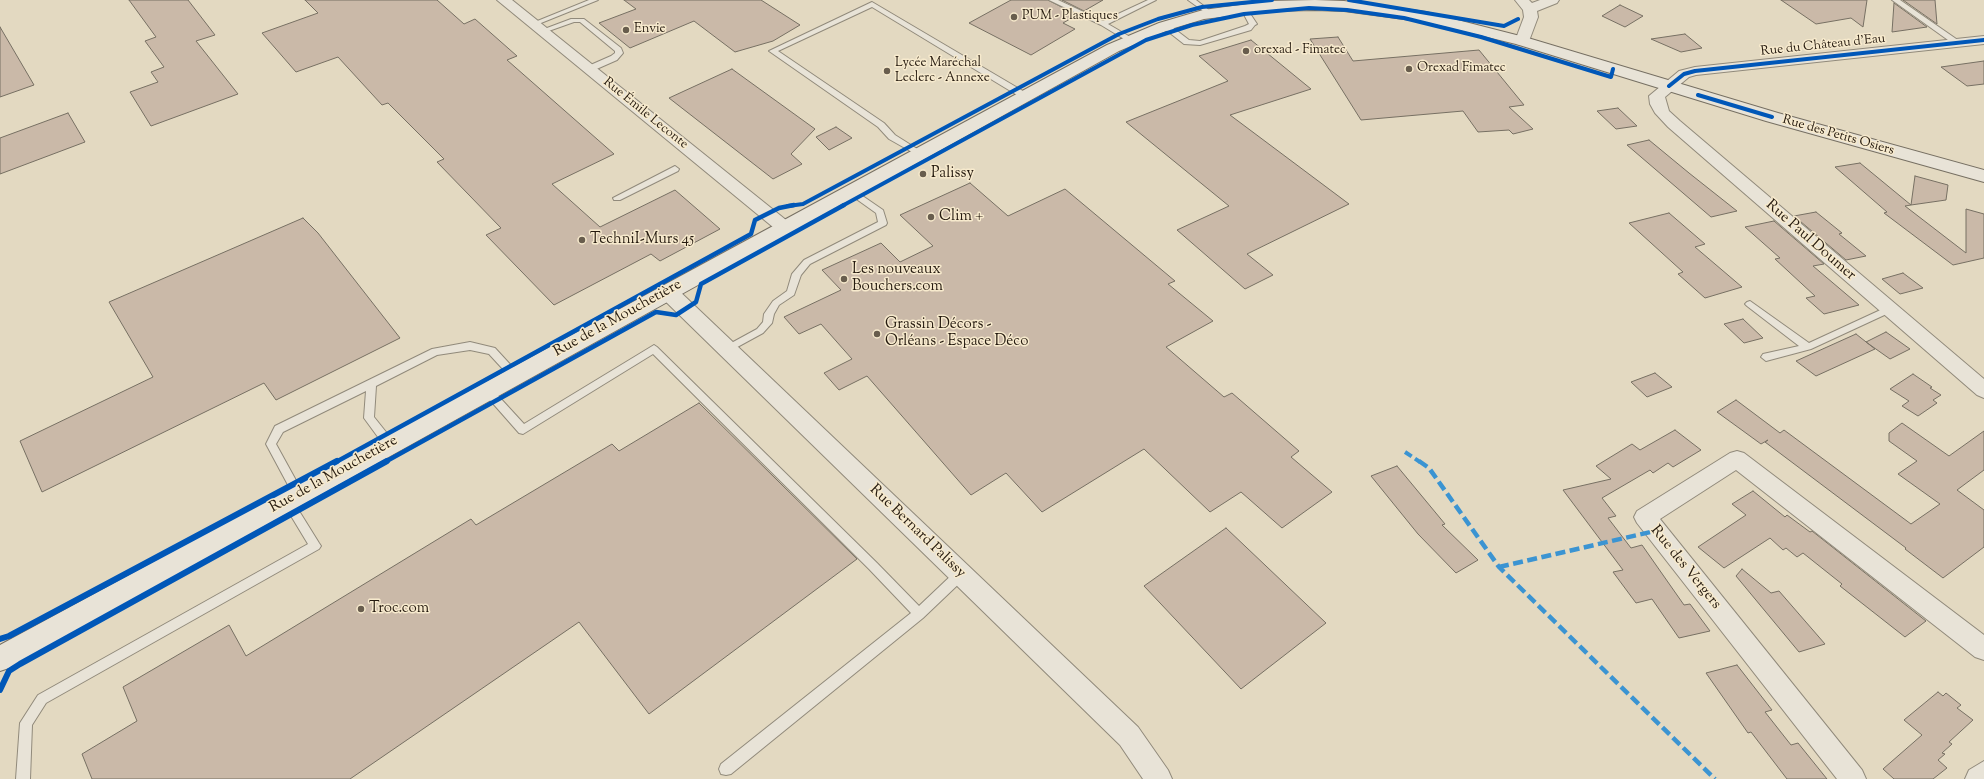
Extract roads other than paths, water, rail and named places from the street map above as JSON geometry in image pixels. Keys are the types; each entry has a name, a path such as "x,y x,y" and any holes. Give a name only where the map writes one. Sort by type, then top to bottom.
{"street":[{"name":"Rue Émile Leconte","path":"504,0 785,228"},
{"path":"1522,41 1531,17 1526,5 1552,0"},
{"name":"Rue de la Mouchetière","path":"0,659 919,154 1129,40 1165,26 1211,14 1244,9 1288,5 1343,3 1426,17 1522,41 1669,86"},
{"name":"Rue du Château d'Eau","path":"1669,86 1684,74 1695,71 1984,40"},
{"name":"Rue des Petits Osiers","path":"1669,86 1772,117 1984,176"},
{"name":"Rue Paul Doumer","path":"1669,86 1657,96 1658,104 1663,113 1674,124 1984,390"},
{"name":"Rue Bernard Palissy","path":"668,292 1129,736 1159,779"},
{"name":"Rue des Vergers","path":"1853,779 1645,517 1737,459 1984,649"},
{"path":"1978,779 1984,774"}],"lane":[{"path":"538,28 595,0"},
{"path":"1052,0 1103,24 1129,40"},
{"path":"1103,24 1153,0"},
{"path":"1192,0 1211,14"},
{"path":"1895,0 1958,43"},
{"path":"919,154 892,137 880,125 773,51 872,4 1026,96"},
{"path":"1165,26 1187,42 1200,43 1248,28 1253,24 1244,9"},
{"path":"538,28 573,20 582,20 618,50 619,53 614,58 590,69"},
{"path":"616,198 675,169"},
{"path":"727,349 760,331 767,323 769,314 776,303 791,293 797,274 807,262 884,223 880,212 851,191"},
{"path":"1750,304 1808,347"},
{"path":"1766,358 1808,347 1890,309"},
{"path":"23,779 26,723 42,699 315,546 271,444 279,429 435,352 470,346 492,351 515,376"},
{"path":"487,392 523,430 654,349 873,566 919,614"},
{"path":"371,384 369,418 390,445"},
{"path":"726,769 919,614 961,574"}],"place":[{"name":"PUM - Plastiques","path":"1014,17"},
{"name":"Envie","path":"626,30"},
{"name":"orexad - Fimatec","path":"1246,51"},
{"name":"Orexad Fimatec","path":"1409,69"},
{"name":"Lycée Maréchal Leclerc - Annexe","path":"887,71"},
{"name":"Palissy","path":"923,174"},
{"name":"Clim +","path":"931,217"},
{"name":"TechniI-Murs 45","path":"582,240"},
{"name":"Les nouveaux Bouchers.com","path":"844,279"},
{"name":"Grassin Décors - Orléans - Espace Déco","path":"877,334"},
{"name":"Troc.com","path":"361,609"}]}
